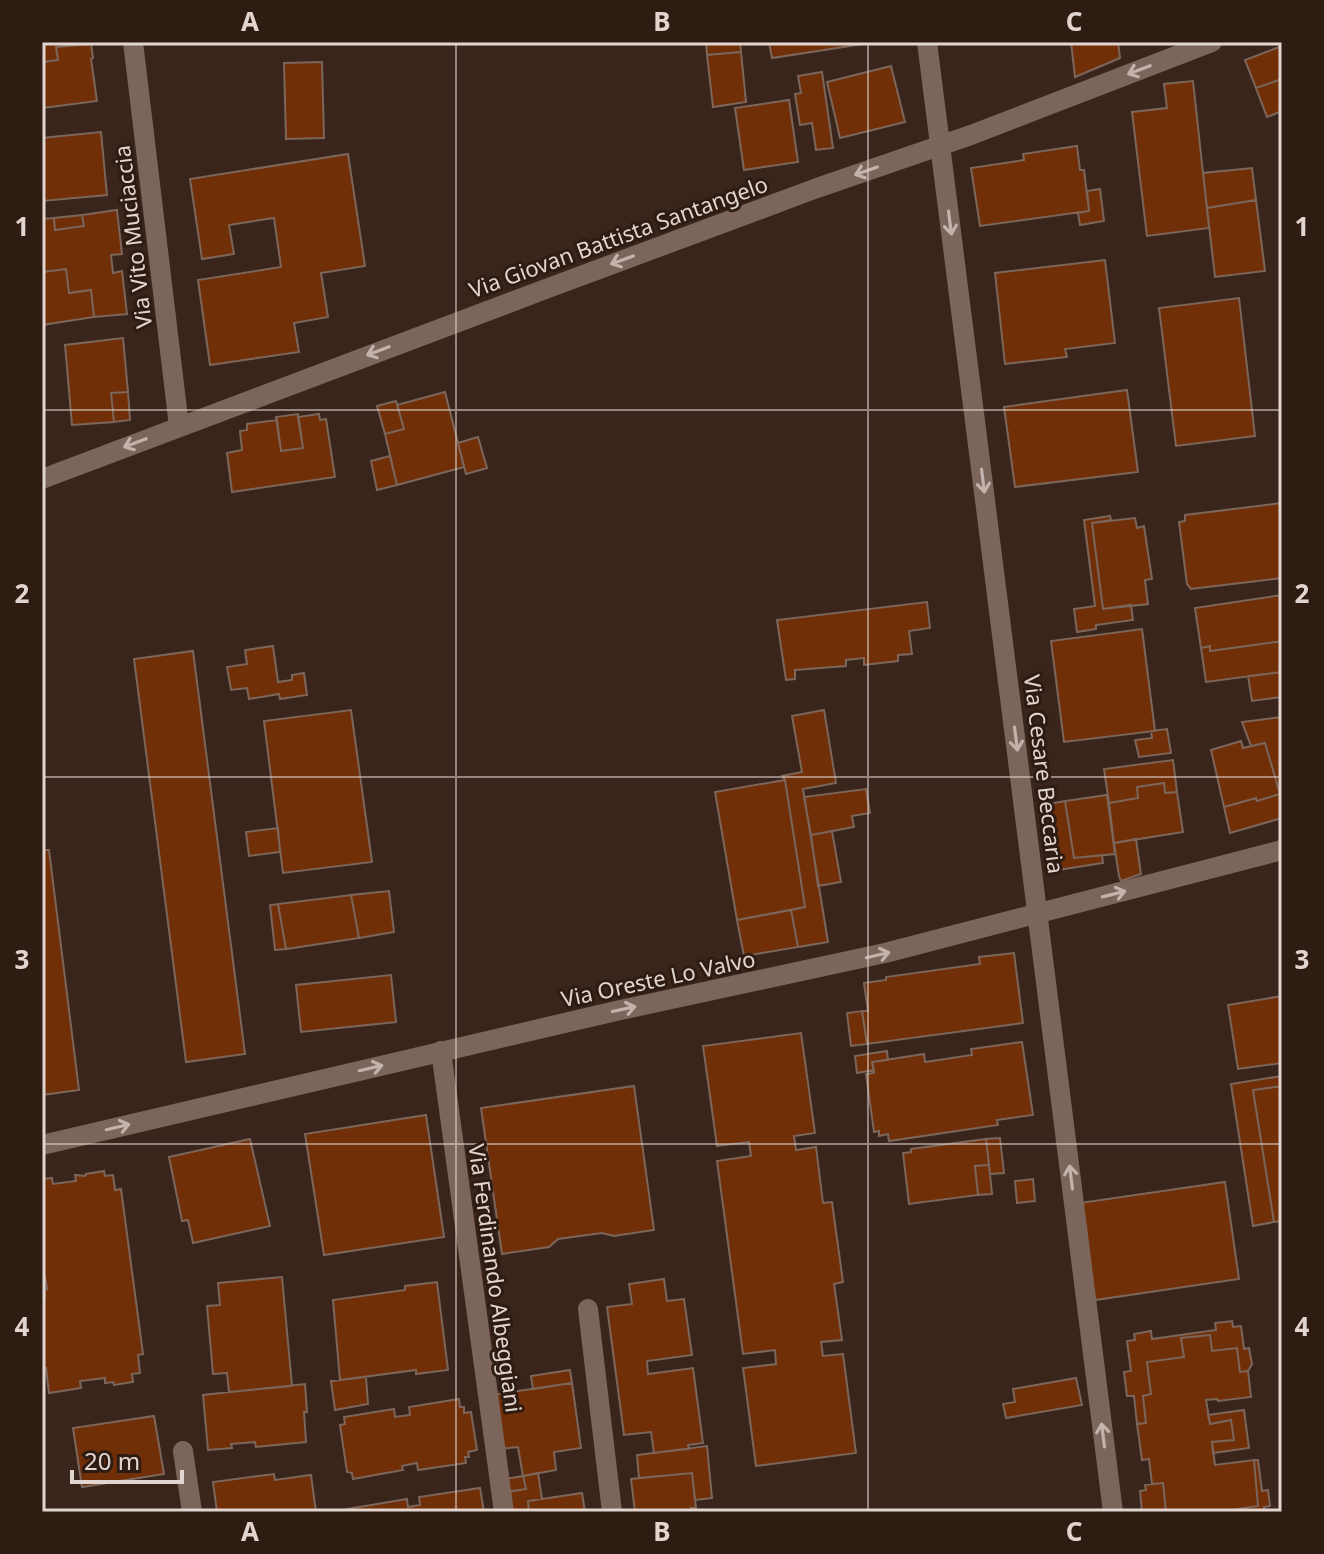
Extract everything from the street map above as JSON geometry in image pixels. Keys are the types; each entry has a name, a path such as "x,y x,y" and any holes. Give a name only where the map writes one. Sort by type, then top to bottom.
{"street":[{"name":"Via Vito Muciaccia","path":"133,42 179,426"},
{"name":"Via Cesare Beccaria","path":"927,42 1113,1512"},
{"name":"Via Giovan Battista Santangelo","path":"42,479 1212,42"},
{"name":"Via Oreste Lo Valvo","path":"42,1145 616,1011 885,953 1282,850"},
{"name":"Via Ferdinando Albeggiani","path":"441,1051 504,1512"},
{"path":"588,1309 612,1512"},
{"path":"183,1451 192,1512"}],"building":[{"path":"42,42 88,44 56,47 58,60 42,62"},
{"path":"706,42 740,42 741,52 707,55"},
{"path":"769,42 876,42 772,58"},
{"path":"1071,42 1118,42 1120,58 1075,77"},
{"path":"91,44 97,101 42,108 42,62 58,60 56,47"},
{"path":"1282,46 1282,79 1256,88 1245,60"},
{"path":"741,52 746,102 713,107 707,55"},
{"path":"322,62 324,138 286,139 284,63"},
{"path":"891,66 905,122 840,138 827,82"},
{"path":"822,72 833,148 816,150 812,123 800,125 795,94 801,93 798,76"},
{"path":"1282,79 1282,111 1267,117 1256,88"},
{"path":"1193,81 1209,228 1147,236 1132,112 1167,108 1164,84"},
{"path":"789,100 798,162 744,170 735,108"},
{"path":"101,132 107,195 42,201 42,138"},
{"path":"1077,146 1080,170 1084,170 1089,211 980,226 971,168 1024,160 1023,154"},
{"path":"348,154 365,266 321,273 328,317 294,323 299,352 210,365 198,280 281,267 274,218 229,225 234,254 202,259 190,179"},
{"path":"1252,168 1256,200 1207,208 1203,173"},
{"path":"1100,189 1104,221 1080,225 1078,213 1089,211 1087,191"},
{"path":"1256,200 1265,271 1215,277 1207,208"},
{"path":"117,210 122,254 111,255 113,273 122,271 127,314 94,317 91,290 69,293 66,269 42,272 42,219 54,218 55,230 84,226 82,215"},
{"path":"82,215 84,226 55,230 54,218"},
{"path":"1105,260 1115,343 1065,349 1067,357 1005,364 995,273"},
{"path":"66,269 69,293 91,290 94,317 42,325 42,272"},
{"path":"1239,298 1255,436 1176,446 1159,308"},
{"path":"123,338 128,392 111,393 114,422 72,425 65,345"},
{"path":"1127,390 1138,472 1015,487 1004,407"},
{"path":"128,392 130,420 114,422 111,393"},
{"path":"445,392 464,467 397,485 385,434 404,429 397,405"},
{"path":"396,401 404,429 385,434 377,406"},
{"path":"298,414 303,448 281,451 276,417"},
{"path":"319,414 320,420 326,419 335,477 232,492 227,453 242,450 240,431 247,430 247,424 277,420 281,451 303,448 298,417"},
{"path":"478,437 487,468 466,474 458,443"},
{"path":"390,456 397,485 377,490 371,461"},
{"path":"1282,503 1282,578 1191,589 1187,584 1179,522 1185,521 1185,515"},
{"path":"1110,516 1111,520 1092,523 1103,609 1131,605 1133,620 1096,625 1096,629 1077,632 1074,609 1095,606 1084,520"},
{"path":"1135,518 1137,528 1144,526 1152,579 1145,580 1148,604 1103,609 1092,523"},
{"path":"1282,595 1282,641 1210,651 1210,646 1201,648 1195,608"},
{"path":"927,602 930,628 909,631 912,654 898,655 898,661 864,665 864,658 846,660 846,666 795,670 795,679 786,680 777,620"},
{"path":"1142,629 1155,731 1064,742 1051,641"},
{"path":"1282,641 1282,672 1206,682 1201,648 1210,646 1210,651"},
{"path":"273,646 278,682 292,680 292,675 304,673 307,695 280,699 279,694 249,699 247,688 231,690 227,667 247,664 245,650"},
{"path":"193,651 245,1054 186,1062 134,659"},
{"path":"1282,672 1282,697 1252,701 1248,676"},
{"path":"351,710 372,862 283,873 264,721"},
{"path":"824,710 836,783 803,789 828,942 798,947 791,910 805,907 782,776 802,772 792,716"},
{"path":"1282,717 1282,818 1230,833 1224,807 1280,794 1265,743 1251,746 1242,722"},
{"path":"1167,729 1171,753 1139,757 1135,740 1152,738 1151,731"},
{"path":"1241,741 1243,748 1265,743 1280,794 1224,807 1211,750"},
{"path":"1173,760 1177,792 1165,793 1164,783 1137,787 1138,798 1109,803 1104,769"},
{"path":"785,780 805,907 737,920 715,792"},
{"path":"1164,783 1165,793 1177,792 1183,832 1114,843 1109,803 1138,798 1137,787"},
{"path":"866,789 870,813 852,816 854,827 811,835 804,797"},
{"path":"1107,795 1115,854 1074,858 1065,801"},
{"path":"1065,801 1074,858 1102,855 1103,863 1058,870 1049,804"},
{"path":"278,828 280,852 249,856 246,832"},
{"path":"832,831 841,882 818,886 811,835"},
{"path":"1136,839 1141,874 1121,881 1114,843"},
{"path":"42,850 49,850 79,1090 42,1095"},
{"path":"389,891 394,932 359,938 351,895"},
{"path":"351,895 359,938 286,949 278,904"},
{"path":"278,904 286,949 275,950 270,905"},
{"path":"791,910 798,947 744,956 737,920"},
{"path":"1014,953 1023,1023 867,1044 862,1011 868,1011 864,983 980,964 979,957"},
{"path":"391,975 396,1022 301,1032 296,985"},
{"path":"1282,996 1282,1063 1238,1069 1228,1005"},
{"path":"862,1011 867,1044 851,1046 847,1013"},
{"path":"801,1033 815,1133 794,1136 796,1150 816,1147 823,1203 832,1202 843,1282 834,1284 842,1340 821,1342 823,1356 843,1354 856,1453 756,1466 743,1368 776,1364 775,1350 743,1354 717,1161 751,1156 749,1142 717,1146 703,1046"},
{"path":"1022,1042 1033,1115 997,1120 998,1125 889,1141 888,1134 879,1136 879,1131 874,1132 866,1074 874,1073 872,1062 924,1054 925,1062 972,1055 971,1049"},
{"path":"887,1051 888,1060 872,1062 874,1070 857,1073 855,1056"},
{"path":"1282,1076 1282,1086 1253,1090 1274,1222 1253,1226 1231,1084"},
{"path":"634,1086 654,1230 558,1239 549,1247 502,1254 481,1108"},
{"path":"1282,1086 1282,1221 1274,1222 1253,1090"},
{"path":"426,1115 444,1237 324,1255 305,1134"},
{"path":"1000,1138 1004,1173 990,1174 986,1139"},
{"path":"250,1139 270,1226 193,1243 188,1220 182,1221 169,1157"},
{"path":"986,1139 989,1165 975,1166 978,1195 909,1204 903,1153 911,1152 911,1149"},
{"path":"989,1165 992,1194 978,1195 975,1166"},
{"path":"104,1171 105,1176 113,1175 115,1190 121,1189 143,1354 138,1355 140,1373 132,1374 133,1382 114,1385 113,1382 105,1383 105,1378 80,1381 81,1388 49,1393 46,1368 42,1370 42,1298 47,1289 45,1277 42,1277 42,1179 52,1178 53,1184 76,1181 75,1175"},
{"path":"1033,1179 1035,1201 1017,1203 1015,1181"},
{"path":"1225,1182 1239,1279 1095,1300 1080,1203"},
{"path":"282,1277 292,1386 229,1392 227,1373 213,1374 207,1306 220,1305 218,1283"},
{"path":"664,1279 667,1301 684,1299 692,1355 647,1361 648,1374 693,1368 703,1443 688,1445 689,1449 654,1453 651,1432 624,1435 607,1307 632,1304 629,1284"},
{"path":"437,1282 448,1370 416,1374 416,1370 340,1380 333,1300 405,1290 405,1286"},
{"path":"1232,1321 1233,1327 1241,1326 1244,1349 1249,1348 1252,1364 1248,1371 1240,1372 1237,1348 1212,1351 1210,1335 1181,1338 1184,1357 1147,1362 1151,1394 1143,1396 1146,1423 1137,1424 1134,1396 1127,1396 1124,1372 1131,1371 1127,1341 1135,1340 1134,1334 1151,1331 1152,1339 1216,1330 1215,1323"},
{"path":"1210,1335 1212,1351 1237,1348 1240,1372 1248,1371 1251,1397 1206,1400 1210,1424 1231,1420 1234,1440 1212,1442 1215,1465 1254,1460 1258,1506 1233,1512 1166,1512 1163,1483 1152,1484 1149,1459 1142,1460 1137,1424 1146,1423 1143,1396 1151,1394 1147,1362 1184,1357 1181,1338"},
{"path":"570,1370 572,1383 533,1389 531,1376"},
{"path":"366,1377 368,1404 335,1410 331,1381"},
{"path":"1076,1378 1082,1405 1006,1418 1003,1404 1015,1402 1013,1389"},
{"path":"572,1383 581,1448 554,1452 556,1470 523,1476 518,1447 500,1449 492,1395"},
{"path":"305,1384 306,1442 256,1447 255,1442 208,1450 203,1395"},
{"path":"459,1399 464,1413 471,1412 477,1450 468,1452 466,1463 418,1470 417,1463 402,1466 403,1470 353,1479 352,1473 347,1472 340,1425 345,1424 344,1417 394,1409 395,1417 410,1415 409,1407"},
{"path":"1244,1410 1249,1448 1213,1453 1212,1442 1234,1440 1231,1420 1210,1424 1208,1415"},
{"path":"154,1416 164,1474 82,1487 73,1428"},
{"path":"707,1446 712,1498 695,1500 692,1473 639,1478 637,1455"},
{"path":"1254,1460 1258,1460 1262,1491 1268,1490 1270,1506 1264,1507 1265,1512 1233,1512 1258,1506"},
{"path":"538,1473 542,1499 528,1501 529,1512 505,1512 502,1493 526,1489 523,1476"},
{"path":"692,1473 696,1508 691,1508 692,1512 635,1512 631,1479"},
{"path":"274,1474 275,1480 311,1475 316,1512 217,1512 213,1482"},
{"path":"523,1476 526,1489 507,1492 505,1479"},
{"path":"1163,1483 1166,1512 1142,1512 1140,1491 1146,1490 1145,1485"},
{"path":"480,1488 484,1512 347,1512 347,1509 407,1499 408,1507 420,1505 419,1497"},
{"path":"582,1493 585,1512 529,1512 528,1501"}]}
